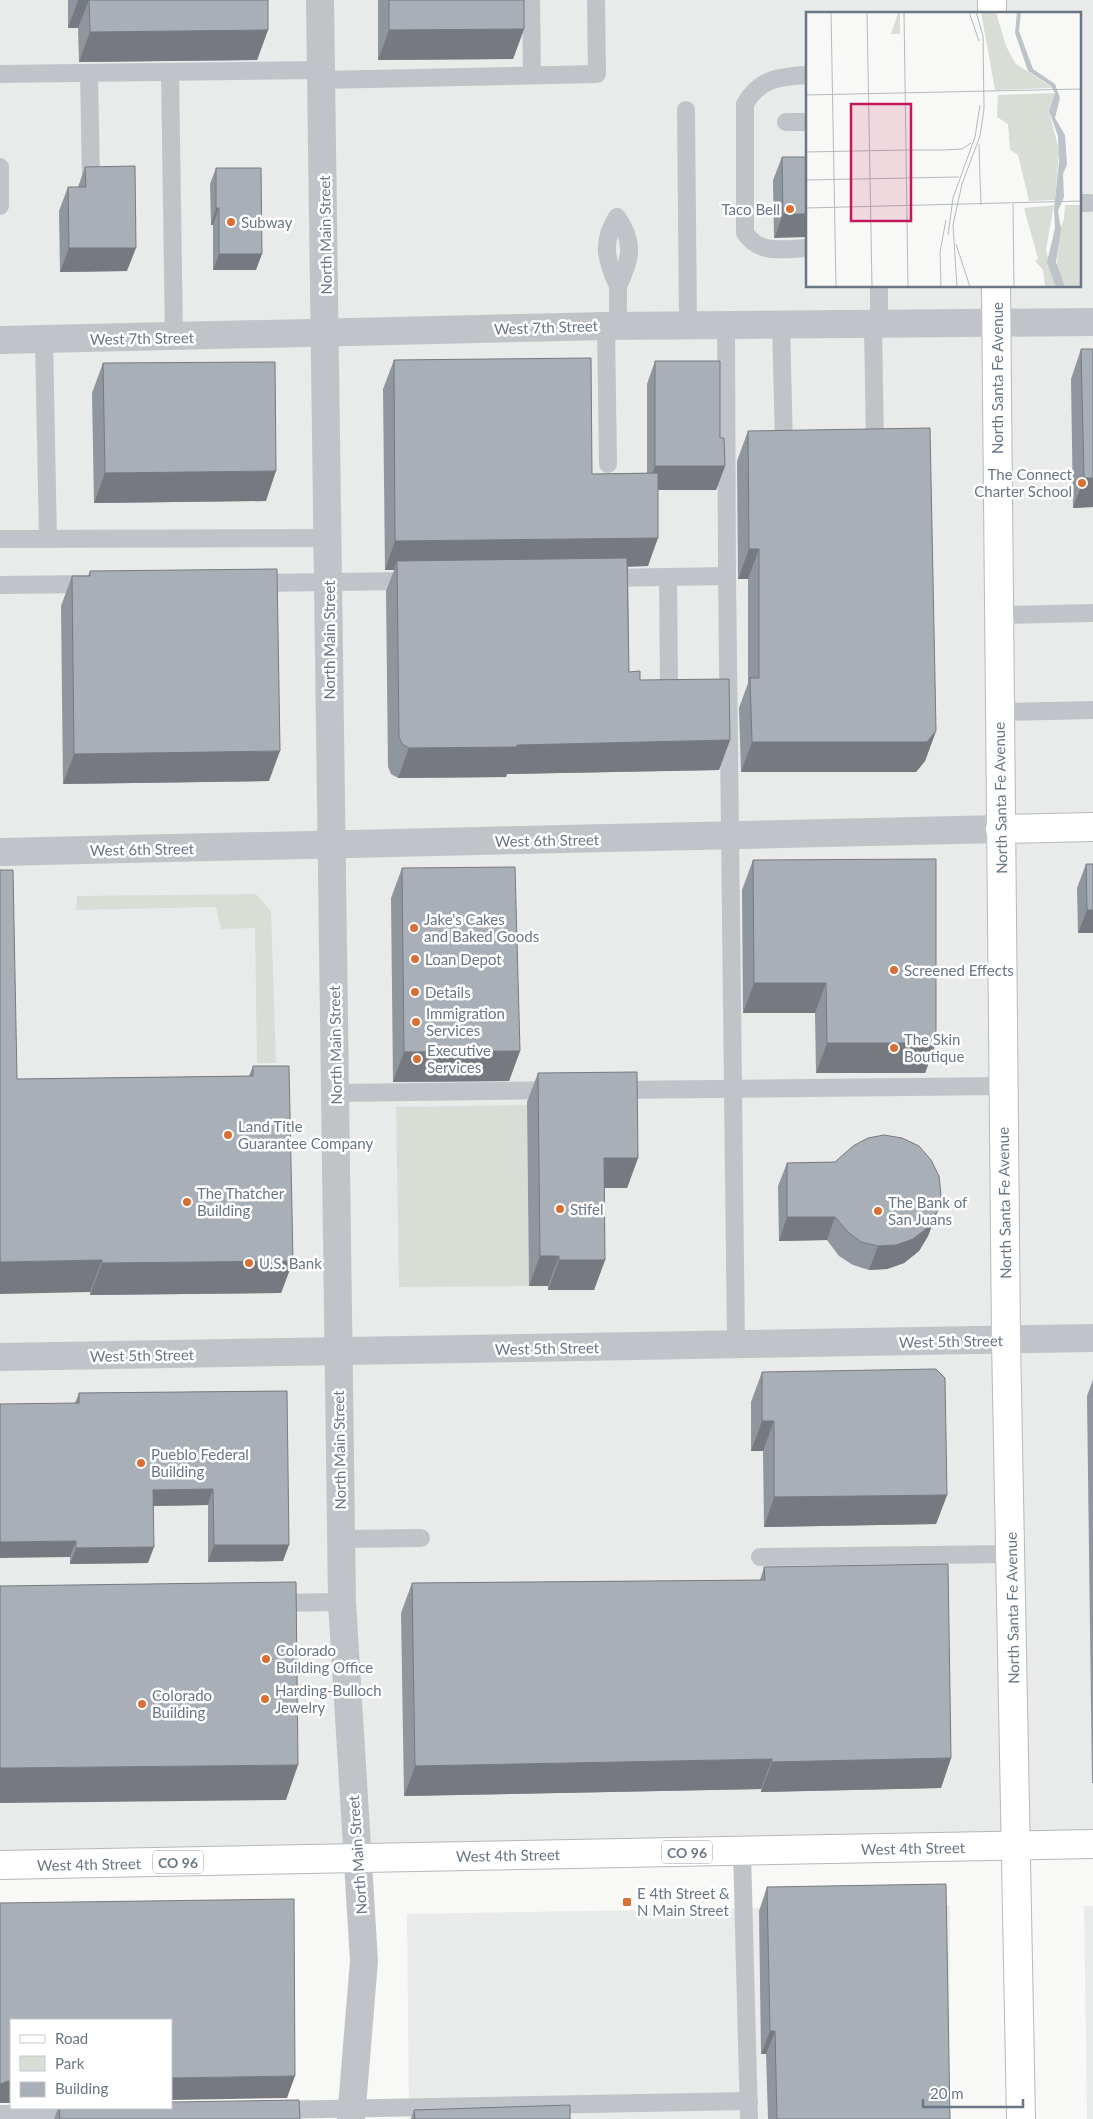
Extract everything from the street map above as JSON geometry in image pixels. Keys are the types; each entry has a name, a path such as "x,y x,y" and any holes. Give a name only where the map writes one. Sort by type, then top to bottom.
{"main road":[{"name":"North Santa Fe Avenue","path":"996,288 1006,1340 1021,2119"},
{"name":"West 6th Street","path":"1000,829 1093,827"},
{"name":"CO 96","path":"1017,1846 1093,1844"},
{"name":"West 4th Street","path":"0,1866 1017,1846"}],"street":[{"name":"North Main Street","path":"320,0 327,334 330,845 336,1093 342,1602 356,1858 364,1962 352,2114"},
{"name":"West 7th Street","path":"0,340 781,323 1093,322"},
{"name":"West 6th Street","path":"0,852 1000,829"},
{"name":"West 5th Street","path":"0,1357 1093,1338"}],"lane":[{"path":"531,0 532,75"},
{"path":"0,74 170,72 322,75 596,74 596,0"},
{"path":"89,72 91,180"},
{"path":"170,72 174,337"},
{"path":"806,75 783,76 765,82 752,91 745,104 745,233 752,243 767,249 806,248"},
{"path":"686,110 688,325"},
{"path":"786,122 806,122"},
{"path":"0,167 0,206"},
{"path":"608,464 612,326 618,286"},
{"path":"875,446 878,288"},
{"path":"781,323 784,445"},
{"path":"726,324 736,1345"},
{"path":"44,340 48,539"},
{"path":"0,539 328,538"},
{"path":"591,578 727,576"},
{"path":"668,577 669,686"},
{"path":"236,583 426,580"},
{"path":"0,585 108,584"},
{"path":"999,615 1093,613"},
{"path":"999,712 1093,710"},
{"path":"602,1090 1003,1086"},
{"path":"336,1093 572,1090"},
{"path":"341,1539 421,1538"},
{"path":"760,1557 1010,1554"},
{"path":"254,1603 342,1602"},
{"path":"742,1851 749,2119"},
{"path":"262,2110 352,2114 749,2101"},
{"path":"0,2114 97,2112"}],"shaded area":[{"path":"0,0 1093,0 1093,1844 0,1865"},
{"path":"950,1905 949,2119 409,2119 407,1914"},
{"path":"1084,1906 1093,1906 1093,2119 1087,2119"}],"green space":[{"path":"256,894 271,911 276,1063 257,1063 255,928 221,929 216,907 76,910 77,896"},
{"path":"527,1105 529,1286 399,1287 396,1107"}],"building":[{"path":"89,0 268,0 268,30 90,32"},
{"path":"389,0 524,0 524,29 389,30"},
{"path":"782,157 806,157 806,214 783,214"},
{"path":"135,166 136,248 69,248 68,187 86,187 85,167"},
{"path":"216,168 261,168 262,254 219,254 219,208 216,208"},
{"path":"1081,349 1093,349 1093,478 1084,478"},
{"path":"591,358 592,474 658,473 658,538 395,541 394,360"},
{"path":"655,361 720,361 720,438 724,438 725,466 655,466"},
{"path":"275,362 276,471 105,473 103,363"},
{"path":"930,428 936,731 927,742 752,742 750,678 759,678 759,549 749,549 748,431"},
{"path":"627,558 629,672 640,671 640,680 729,679 730,740 517,745 517,747 409,748 402,744 399,737 397,561"},
{"path":"277,569 280,751 74,754 72,576 90,576 90,571"},
{"path":"936,859 936,1043 827,1043 826,983 754,983 753,860"},
{"path":"1086,864 1093,864 1093,910 1087,910"},
{"path":"515,867 520,1051 404,1052 402,868"},
{"path":"0,870 13,870 17,1079 253,1076 253,1066 289,1066 293,1261 102,1263 102,1260 0,1262"},
{"path":"637,1072 638,1158 604,1158 605,1260 559,1260 559,1256 540,1256 538,1073"},
{"path":"884,1135 902,1138 919,1146 931,1160 939,1176 941,1195 937,1212 927,1228 913,1239 896,1245 878,1246 861,1242 848,1232 835,1217 787,1217 787,1163 835,1162 853,1146 868,1138"},
{"path":"936,1369 945,1378 947,1495 774,1497 774,1421 762,1421 762,1372"},
{"name":"Pueblo Federal Building","path":"287,1391 289,1545 214,1545 213,1489 153,1490 154,1547 76,1548 76,1541 0,1542 0,1404 79,1403 79,1393"},
{"path":"948,1564 951,1758 772,1762 772,1759 415,1766 412,1583 765,1580 764,1567"},
{"name":"Colorado Building","path":"296,1582 298,1765 0,1768 0,1586"},
{"path":"946,1884 950,2119 777,2119 775,2031 770,2031 767,1887"},
{"path":"294,1899 295,2076 172,2078 172,2019 10,2019 10,2081 0,2084 0,1903"},
{"path":"299,2100 300,2119 60,2119 59,2109 172,2109 172,2102"},
{"path":"570,2105 570,2119 415,2119 414,2110"}],"place":[{"name":"Taco Bell","path":"790,209"},
{"name":"Subway","path":"231,222"},
{"name":"The Connect Charter School","path":"1082,483"},
{"name":"Jake's Cakes and Baked Goods","path":"414,928"},
{"name":"Loan Depot","path":"415,959"},
{"name":"Screened Effects","path":"894,970"},
{"name":"Details","path":"415,992"},
{"name":"Immigration Services","path":"416,1022"},
{"name":"The Skin Boutique","path":"894,1048"},
{"name":"Executive Services","path":"417,1059"},
{"name":"Land Title Guarantee Company","path":"228,1135"},
{"name":"The Thatcher Building","path":"187,1202"},
{"name":"Stifel","path":"560,1209"},
{"name":"The Bank of San Juans","path":"878,1211"},
{"name":"U.S. Bank","path":"249,1263"},
{"name":"Pueblo Federal Building","path":"141,1463"},
{"name":"Colorado Building Office","path":"266,1659"},
{"name":"Harding-Bulloch Jewelry","path":"265,1699"},
{"name":"Colorado Building","path":"142,1704"},
{"name":"E 4th Street & N Main Street","path":"627,1902"}]}
